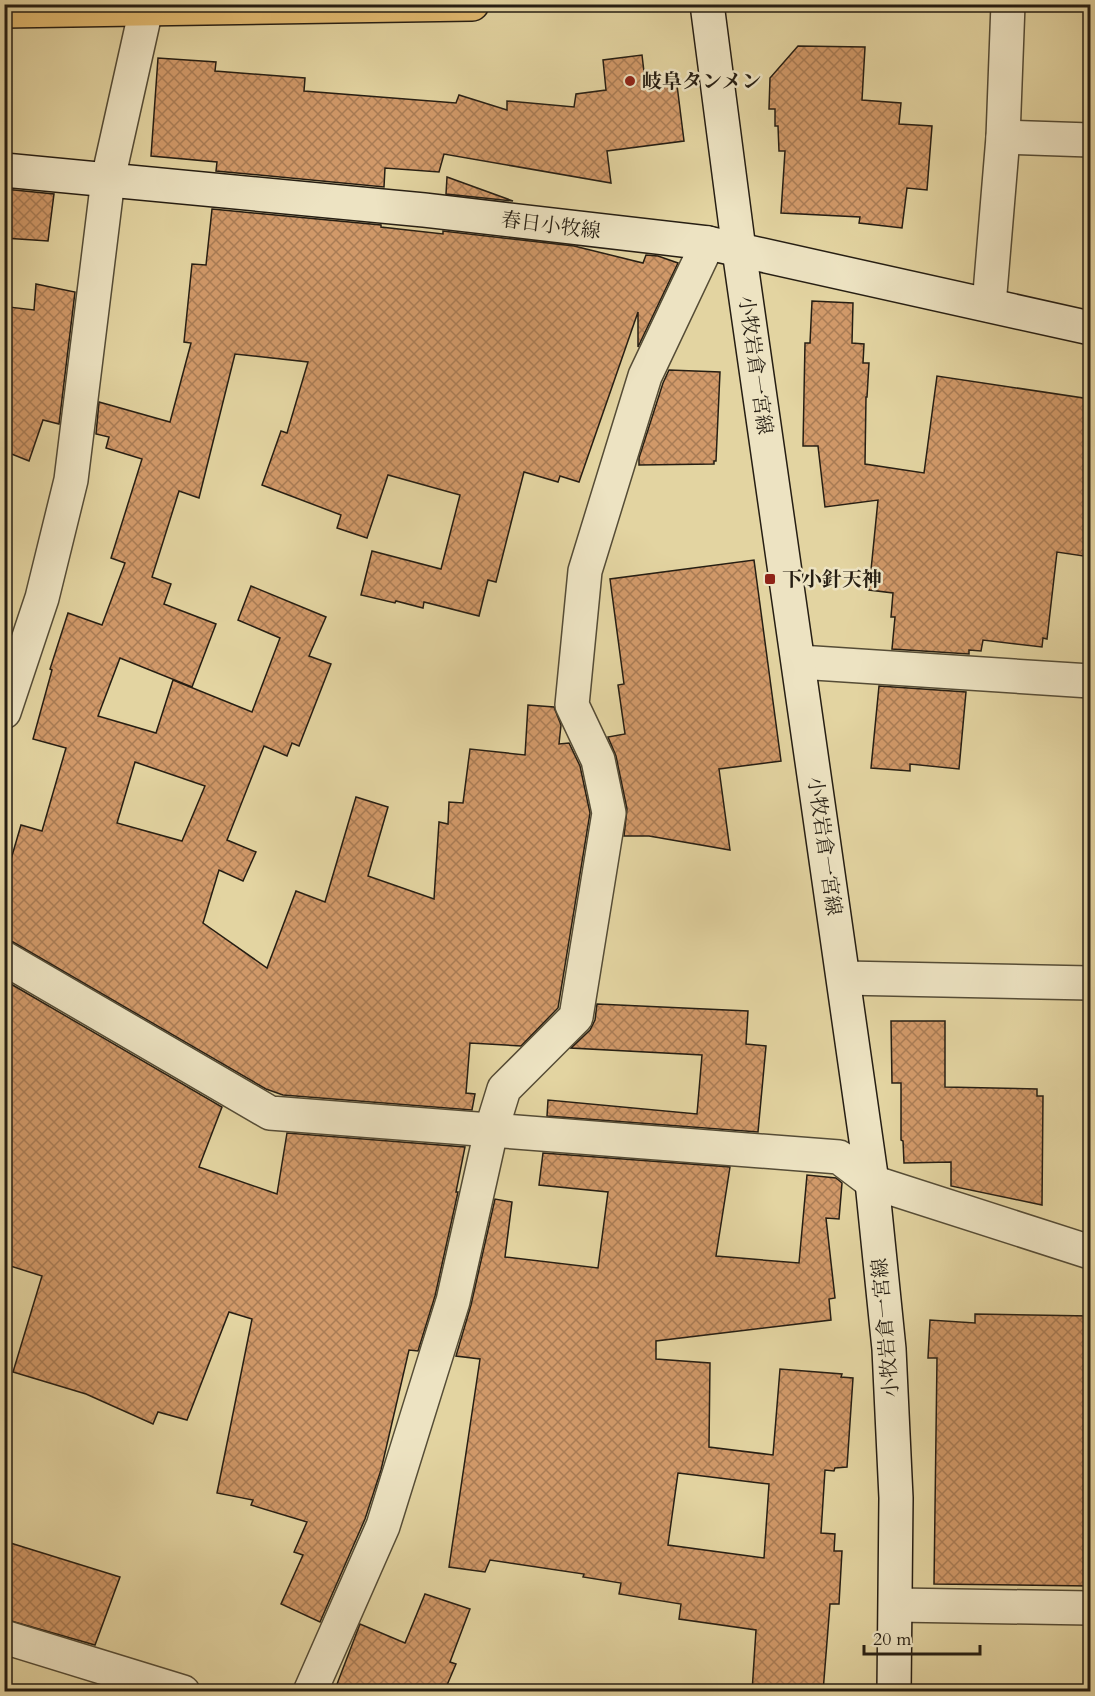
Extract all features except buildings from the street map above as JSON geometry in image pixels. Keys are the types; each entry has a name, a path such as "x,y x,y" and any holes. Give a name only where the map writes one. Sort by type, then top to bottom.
{"highway":[{"path":"4,11 472,4"}],"street":[{"name":"小牧岩倉一宮線","path":"707,4 724,246 799,662 872,1182 889,1349 896,1498 897,1605 894,1692"},
{"path":"989,305 1003,138 1008,4"},
{"path":"4,712 42,598 71,480 108,179 146,9"},
{"path":"1003,138 1090,140"},
{"name":"春日小牧線","path":"4,170 424,210 724,246 1090,328"},
{"path":"310,1692 383,1526 453,1301 491,1131 504,1089 576,1017 609,813 598,760 572,705 585,571 645,376 724,246"},
{"path":"799,662 1090,681"},
{"path":"4,958 270,1113 839,1157 872,1182 1090,1252"},
{"path":"844,978 1090,983"},
{"path":"897,1605 1090,1608"},
{"path":"4,1637 183,1692"}],"place":[{"name":"岐阜タンメン","path":"630,81"},
{"name":"下小針天神","path":"770,579"}]}
